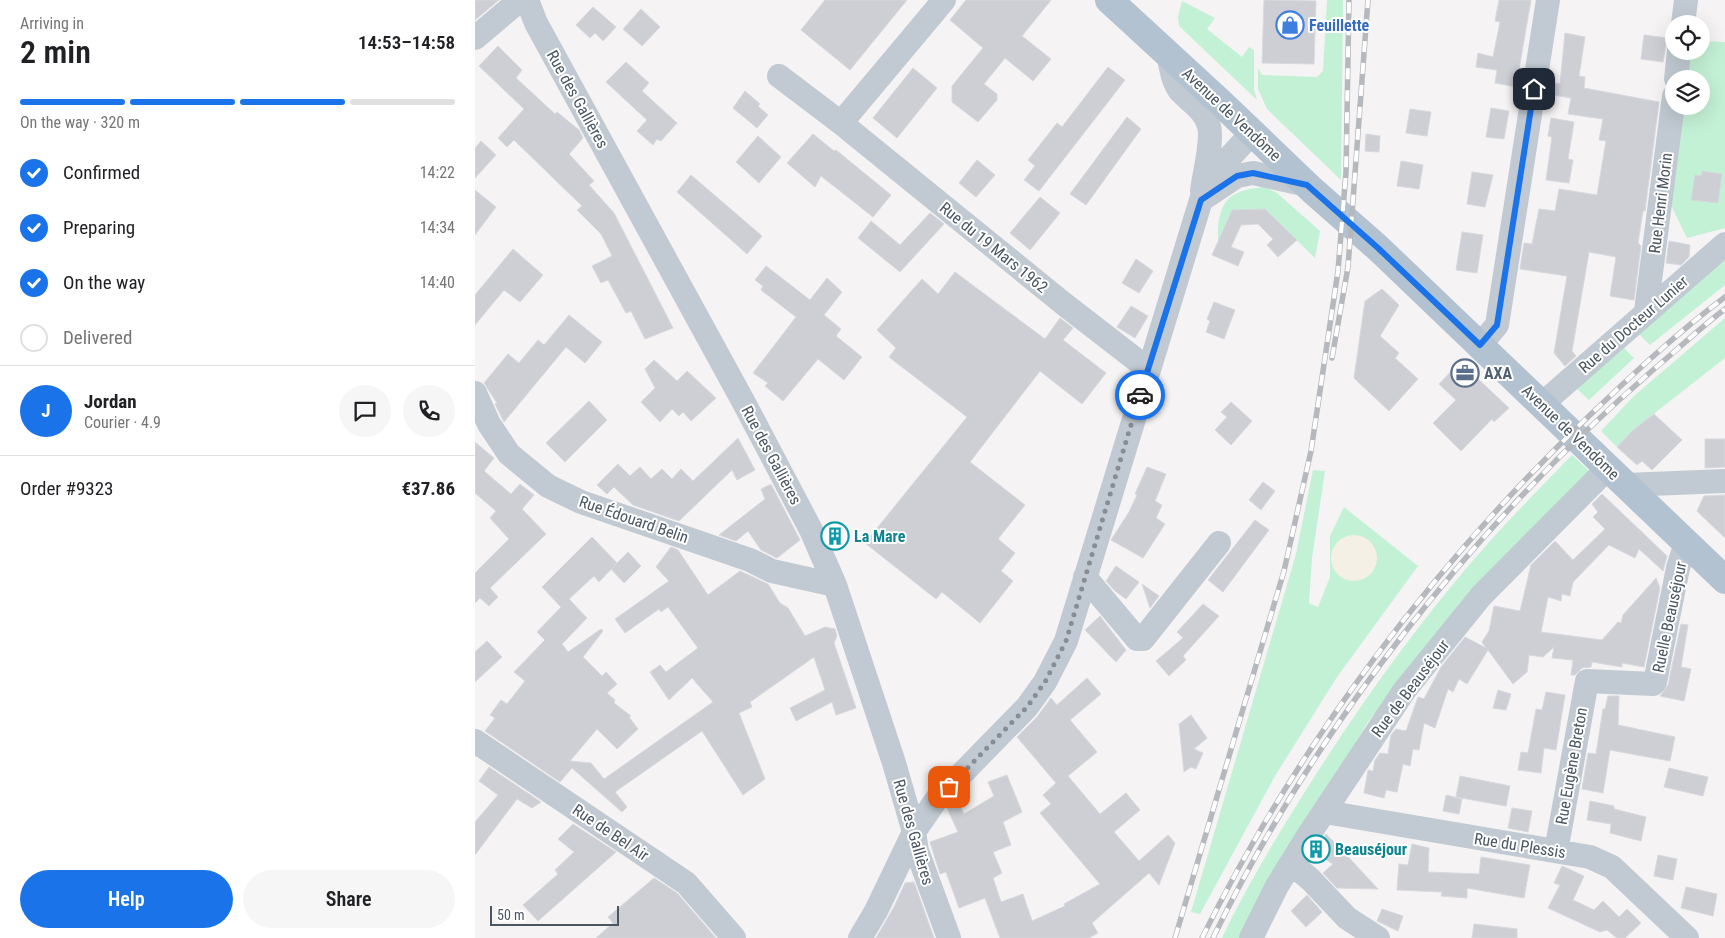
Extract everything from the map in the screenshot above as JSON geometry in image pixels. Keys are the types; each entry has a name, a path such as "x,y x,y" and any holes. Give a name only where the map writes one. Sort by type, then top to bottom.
{"main road":[{"name":"Avenue de Vendôme","path":"1109,0 1309,188 1378,248 1725,580"}],"street":[{"path":"475,38 520,0"},
{"name":"Rue des Gallières","path":"527,0 536,23 798,504 835,585 894,762 914,832 917,851 949,938"},
{"path":"841,123 944,0"},
{"path":"1480,345 1497,325 1547,0"},
{"path":"1684,15 1686,0"},
{"path":"860,938 876,911 914,832 936,800 1000,737 1027,707 1045,682 1066,641 1201,200 1210,138 1209,126 1204,114 1179,90 1174,81 1168,54"},
{"name":"Rue du 19 Mars 1962","path":"779,76 841,123 1064,304 1148,369"},
{"name":"Rue Henri Morin","path":"1646,311 1672,115"},
{"path":"1201,200 1216,172 1252,133"},
{"path":"1201,200 1237,176 1253,173 1309,188"},
{"name":"Rue du Docteur Lunier","path":"1542,404 1646,311 1725,244"},
{"name":"Rue Édouard Belin","path":"475,394 489,424 509,454 548,486 581,502 750,560 772,571 835,585"},
{"path":"1617,477 1725,481"},
{"name":"Rue de Beauséjour","path":"1251,938 1291,863 1404,691 1481,596 1617,477"},
{"path":"1085,577 1137,639 1143,639 1219,543"},
{"name":"Ruelle Beauséjour","path":"1587,681 1653,684 1655,682 1678,568 1686,543"},
{"name":"Rue Eugène Breton","path":"1556,852 1587,681"},
{"name":"Rue de Bel Air","path":"475,741 686,883 734,938"},
{"name":"Rue du Plessis","path":"1325,812 1590,857 1612,867 1687,938"},
{"path":"1291,863 1311,880 1347,918 1378,938"}],"green space":[{"path":"1327,0 1343,0 1341,180 1267,109 1258,89 1258,68 1262,75 1317,77 1323,71"},
{"path":"1182,1 1215,18 1207,29 1242,57 1249,47 1254,50 1254,89 1257,100 1179,26 1178,17"},
{"path":"1710,41 1725,42 1725,228 1687,238 1666,195 1676,115 1710,115 1710,70 1682,70 1683,60 1710,60"},
{"path":"1265,187 1277,193 1320,231 1315,258 1265,209 1232,210 1218,241 1218,228 1222,208 1227,201 1241,191"},
{"path":"1725,256 1725,285 1650,345 1636,331"},
{"path":"1725,318 1725,358 1633,430 1617,447 1601,431 1634,396"},
{"path":"1621,345 1634,358 1589,400 1576,388"},
{"path":"1572,455 1590,472 1453,618 1367,723 1241,938 1222,938 1251,881 1295,808 1348,725 1393,661 1465,569"},
{"path":"1313,470 1325,471 1312,558 1309,603 1318,607 1330,577 1330,536 1344,507 1418,566 1337,677 1275,776 1200,914 1191,912 1296,554"}],"sand":[{"path":"1349,535 1359,535 1373,545 1377,558 1373,571 1367,577 1359,581 1349,581 1335,571 1331,563 1331,553 1341,539"}],"building":[{"path":"475,0 499,0 475,20"},
{"path":"825,0 907,0 850,70 801,30"},
{"path":"966,0 1051,0 1022,36 1051,59 1033,81 1005,58 984,84 997,94 997,100 978,122 952,102 952,86 983,48 950,20"},
{"name":"Feuillette","path":"1264,0 1316,1 1314,64 1262,63"},
{"path":"1499,0 1531,0 1516,87 1495,83 1497,70 1476,67 1478,53 1493,57 1500,22 1495,21"},
{"path":"593,7 616,27 603,41 595,33 590,38 576,25"},
{"path":"641,9 660,27 642,46 623,29"},
{"path":"1565,33 1585,37 1579,76 1585,77 1584,88 1659,102 1645,211 1643,211 1638,243 1641,246 1634,300 1610,296 1616,257 1589,252 1572,351 1576,356 1565,366 1554,353 1567,276 1520,269 1524,243 1532,244 1539,209 1555,211 1559,189 1597,195 1606,141 1599,140 1603,119 1568,114 1571,98 1547,94 1549,82 1560,84"},
{"path":"1644,35 1665,38 1663,62 1641,59"},
{"path":"498,46 522,70 516,78 555,114 557,112 579,130 583,138 569,154 594,181 589,185 614,213 673,328 645,339 631,311 626,313 608,280 601,283 592,266 612,256 601,234 577,210 582,206 514,140 507,147 498,138 524,109 479,66"},
{"path":"626,62 649,83 642,91 677,123 661,141 657,139 653,145 637,131 647,120 606,82"},
{"path":"1108,67 1125,80 1039,191 1024,180 1035,166 1028,160 1057,123 1062,127"},
{"path":"913,68 937,88 897,138 873,118"},
{"path":"745,91 760,104 758,106 768,115 757,128 733,108"},
{"path":"1491,108 1509,111 1504,139 1486,137"},
{"path":"1410,109 1431,112 1427,136 1406,133"},
{"path":"1127,117 1141,129 1086,205 1070,194"},
{"path":"1551,118 1574,122 1568,159 1573,160 1569,183 1546,180 1552,137 1548,136"},
{"path":"813,134 834,151 836,150 891,195 873,217 821,176 815,187 787,163"},
{"path":"1366,134 1380,136 1379,152 1365,151"},
{"path":"758,136 781,157 759,183 736,162"},
{"path":"481,141 496,155 475,178 475,148"},
{"path":"977,160 995,175 976,197 959,183"},
{"path":"1401,161 1423,165 1419,189 1397,186"},
{"path":"1702,171 1722,174 1718,203 1691,200 1695,175 1701,176"},
{"path":"1472,172 1493,175 1485,207 1467,204"},
{"path":"691,175 762,236 747,254 677,192"},
{"path":"475,190 496,207 475,235"},
{"path":"1040,197 1060,213 1030,250 1010,233"},
{"path":"1265,209 1297,240 1278,257 1267,245 1273,239 1258,224 1241,225 1231,247 1244,252 1238,266 1212,255 1232,210"},
{"path":"930,213 944,224 900,272 858,238 871,221 900,245"},
{"path":"1462,232 1483,235 1477,273 1456,270"},
{"path":"1669,241 1690,245 1689,257 1681,265 1666,263"},
{"path":"513,249 543,275 520,302 504,290 475,325 475,295"},
{"path":"1136,259 1153,271 1139,293 1122,283"},
{"path":"766,266 810,300 827,278 842,292 824,315 841,329 836,336 862,357 844,380 818,359 783,401 765,386 768,383 753,373 796,317 761,290 763,286 755,280"},
{"path":"955,272 1045,339 1060,318 1073,328 1063,340 1106,373 1082,404 1040,371 970,462 1025,505 998,539 1015,553 1001,571 1013,581 980,623 942,592 936,599 865,543 967,417 889,357 896,348 877,330 922,279 938,294"},
{"path":"1382,289 1399,305 1380,336 1399,353 1395,358 1418,379 1389,411 1354,378 1365,301"},
{"path":"1214,302 1235,310 1224,339 1206,332 1210,321 1207,319"},
{"path":"1131,306 1148,316 1135,338 1117,327"},
{"path":"569,315 602,342 585,363 566,347 504,422 495,404 497,403 484,383 508,354 519,363 538,340 544,345"},
{"path":"654,360 677,381 687,371 716,398 691,421 683,412 679,416 672,409 660,422 641,402 655,388 645,369"},
{"path":"1460,362 1509,408 1494,422 1492,419 1461,451 1433,423 1456,400 1439,384"},
{"path":"589,401 607,420 565,462 546,443"},
{"path":"1231,402 1252,421 1231,445 1215,430 1227,417 1221,412"},
{"path":"1654,414 1682,440 1652,470 1642,461 1637,465 1617,447 1633,430"},
{"path":"738,438 755,470 737,480 732,470 679,521 633,505 614,487 607,494 597,485 618,464 630,476 640,467 651,479 662,469 672,479 681,469 693,481"},
{"path":"1705,439 1725,439 1725,467 1705,468"},
{"path":"475,442 494,458 484,471 511,494 520,484 534,495 522,509 546,534 490,588 498,597 489,606 480,598 475,603 475,573 509,539 490,518 496,511 475,493"},
{"path":"1147,467 1166,474 1155,501 1162,505 1156,518 1165,524 1143,558 1111,540 1129,512"},
{"path":"1263,482 1275,491 1261,510 1249,500"},
{"path":"771,484 800,540 777,558 761,550 748,531 736,541 719,535 765,499 761,489"},
{"path":"1602,494 1667,556 1663,571 1639,549 1635,558 1609,545 1573,582 1570,596 1562,594 1561,601 1548,597 1541,632 1602,640 1618,622 1621,623 1623,615 1656,578 1660,588 1644,667 1622,663 1622,667 1592,662 1591,667 1582,668 1575,675 1571,675 1573,660 1552,658 1554,647 1543,657 1529,655 1527,672 1513,684 1488,650 1467,684 1459,679 1453,692 1448,689 1435,728 1424,723 1419,750 1413,749 1410,766 1403,764 1397,792 1386,790 1384,798 1364,793 1368,770 1373,771 1375,760 1380,753 1388,754 1391,735 1396,729 1406,731 1418,697 1424,699 1441,667 1465,637 1486,648 1482,642 1489,631 1494,606 1520,611 1531,565 1555,541 1573,560 1605,529 1593,517 1598,512 1592,504"},
{"path":"1725,495 1725,538 1697,511 1704,496"},
{"path":"1255,520 1269,530 1223,592 1208,580"},
{"path":"592,537 617,563 599,582 594,576 569,599 587,618 562,644 568,652 601,629 603,631 583,657 602,676 606,672 617,684 607,693 615,700 614,703 631,716 629,717 638,729 617,749 597,729 570,761 591,763 604,779 713,702 692,678 669,700 650,672 660,665 666,672 698,648 668,607 661,612 659,609 625,633 615,619 669,581 656,567 671,547 678,550 708,595 740,571 768,584 780,603 788,608 805,636 825,627 835,629 837,636 834,643 856,708 836,715 832,702 796,721 790,708 825,690 814,657 750,702 752,707 739,713 765,779 743,795 702,731 615,792 627,807 622,812 572,768 560,782 485,731 495,718 490,715 501,700 507,704 525,681 514,672 545,640 537,632 563,605 561,607 542,587"},
{"path":"628,552 641,566 624,583 611,569"},
{"path":"1116,566 1139,582 1126,599 1106,581"},
{"path":"1142,584 1159,596 1150,608"},
{"path":"1203,604 1219,616 1183,656 1186,660 1169,676 1156,661 1183,638 1177,632"},
{"path":"1100,616 1126,650 1116,662 1085,630"},
{"path":"1681,624 1688,625 1681,667 1691,669 1684,701 1660,696 1668,685"},
{"path":"487,641 502,657 475,682 475,652"},
{"path":"1087,678 1101,694 1070,720 1097,752 1068,776 1100,814 1126,793 1140,810 1114,832 1139,861 1168,835 1175,843 1159,885 1149,873 1092,923 1098,933 1089,938 1000,938 985,898 959,908 946,872 940,874 930,842 958,832 947,808 957,799 964,814 994,796 988,782 1007,775 1022,812 1003,822 1011,845 993,852 1002,873 993,878 1001,902 1023,894 1032,921 1065,906 1064,904 1100,884 1040,813 1051,804 1043,795 1056,783 1017,737 1037,717 1051,698 1057,705"},
{"path":"1498,690 1511,694 1506,710 1493,708"},
{"path":"1546,692 1565,695 1556,750 1544,748 1541,773 1518,770 1521,752 1528,753 1536,709 1542,710"},
{"path":"1608,696 1619,696 1618,725 1675,737 1670,761 1610,750 1603,793 1582,789 1588,753 1596,754 1603,709 1605,709"},
{"path":"1191,715 1207,738 1194,749 1203,753 1196,769 1191,767 1184,772 1179,724"},
{"path":"489,767 541,802 532,808 517,799 475,855 475,822 498,795 479,781"},
{"path":"1669,768 1708,777 1703,796 1664,787"},
{"path":"1460,776 1510,786 1506,806 1456,797"},
{"path":"1446,795 1462,799 1459,814 1443,811"},
{"path":"1590,801 1614,806 1614,809 1646,817 1641,841 1610,833 1611,824 1587,820"},
{"path":"1512,808 1532,811 1528,832 1508,828"},
{"path":"573,824 616,852 538,921 523,905 558,874 555,870 574,852 558,839"},
{"path":"1326,834 1378,889 1337,888 1323,873 1333,864 1314,852"},
{"path":"1412,844 1429,848 1428,872 1479,874 1481,857 1530,865 1524,898 1467,888 1467,898 1441,896 1442,892 1397,890 1399,864 1408,865"},
{"path":"1658,855 1677,859 1673,880 1654,876"},
{"path":"1562,866 1584,876 1573,900 1594,910 1603,901 1619,917 1627,909 1641,923 1625,938 1617,938 1607,930 1600,932 1548,908 1560,885 1554,883"},
{"path":"654,878 677,893 716,938 596,938 613,923 608,917"},
{"path":"914,882 934,938 876,938 905,883"},
{"path":"1686,887 1717,894 1713,916 1681,908"},
{"path":"1307,895 1322,912 1306,927 1291,911"},
{"path":"1382,909 1403,916 1398,931 1377,921"},
{"path":"1474,924 1517,929 1517,938 1472,938"}],"railway":[{"path":"1175,938 1284,571 1311,451 1338,271 1346,172 1349,0"},
{"path":"1332,358 1348,267 1368,0"},
{"path":"1202,938 1240,866 1281,795 1373,660 1423,596 1476,533 1531,473 1655,354 1725,297"},
{"path":"1213,938 1254,859 1300,781 1351,706 1405,632 1463,561 1524,494 1587,430 1653,370 1725,309"}],"way so far":[{"path":"949,787 1000,737 1027,707 1045,682 1066,641 1140,395"}],"place":[{"name":"Feuillette","path":"1290,25"},
{"name":"AXA","path":"1465,373"},
{"name":"La Mare","path":"835,536"},
{"name":"Beauséjour","path":"1316,849"}],"route":[{"path":"1140,395 1167,315 1181,262 1201,200 1237,176 1253,173 1307,185 1378,248 1480,345 1497,325 1534,89"}]}
